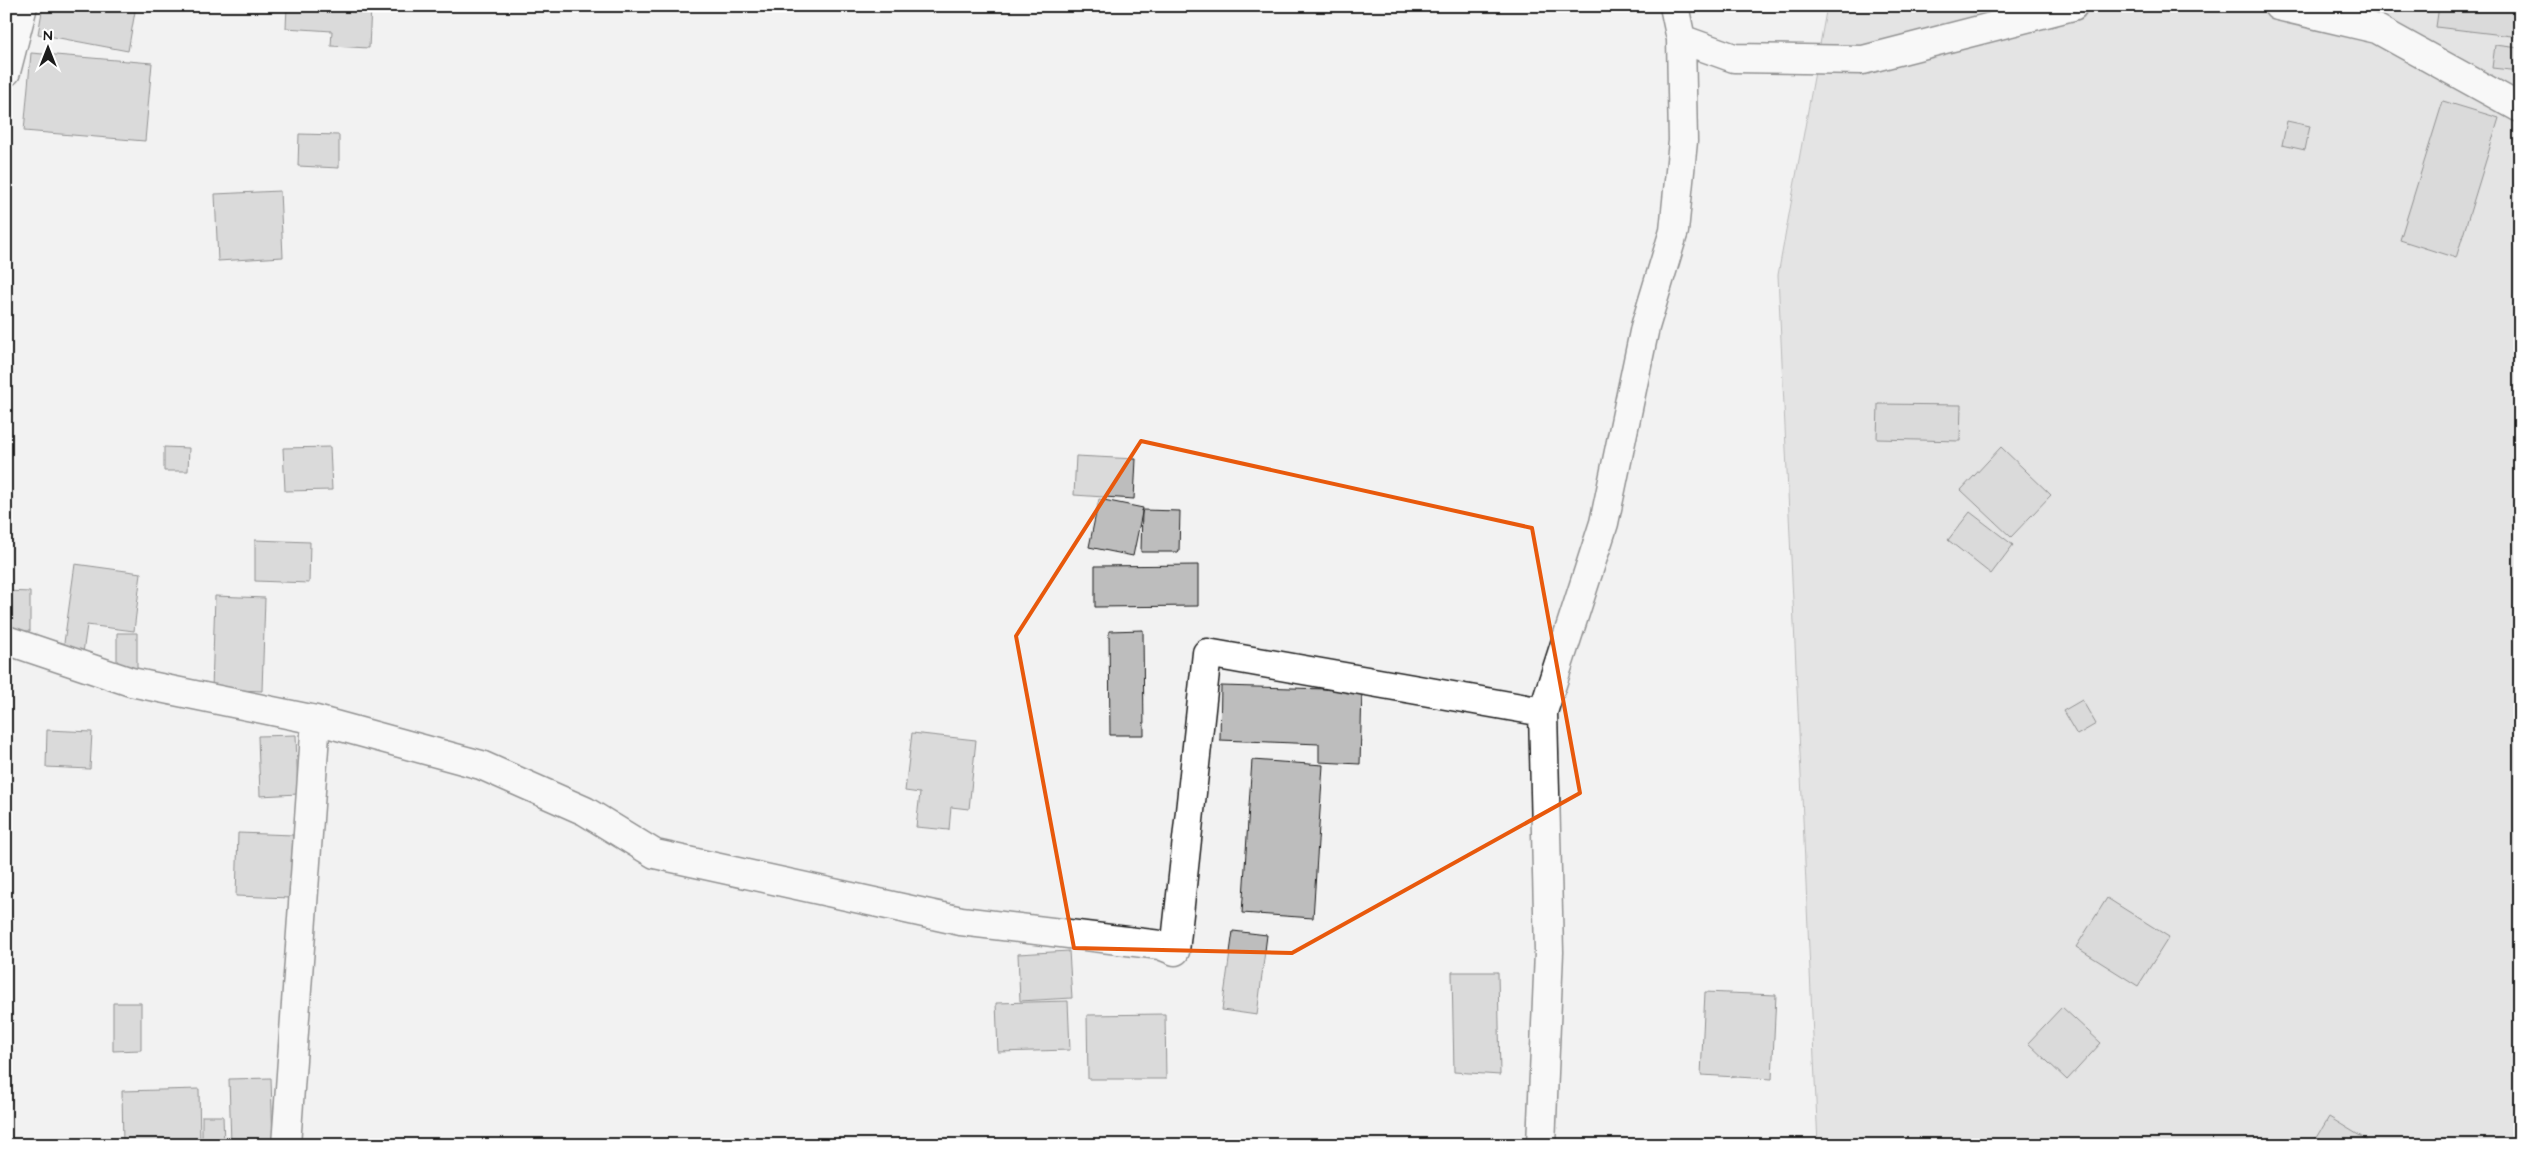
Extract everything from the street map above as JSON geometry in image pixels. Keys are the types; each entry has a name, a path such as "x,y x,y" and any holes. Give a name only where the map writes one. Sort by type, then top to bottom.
{"street":[{"path":"6,72 24,6"},
{"path":"1541,1145 1549,952 1543,712 1604,523 1645,327 1674,231 1682,141 1680,39 1674,6"},
{"path":"1680,39 1734,58 1863,60 2073,6"},
{"path":"2278,6 2377,29 2520,108"},
{"path":"6,640 131,682 316,720 481,765 585,811 655,854 960,921 1160,945 1174,951 1207,653 1543,712"},
{"path":"286,1145 316,720"}],"highlighted area":[{"path":"1141,441 1532,528 1580,793 1292,953 1074,948 1016,636"}],"shaded area":[{"path":"1827,6 2520,6 2520,1145 1818,1145 1778,275"}],"building":[{"path":"43,6 136,6 128,51 38,34"},
{"path":"287,6 371,6 369,48 331,46 332,31 286,28"},
{"path":"2439,6 2520,6 2520,37 2436,27"},
{"path":"2495,45 2520,48 2520,71 2492,68"},
{"path":"31,53 152,63 145,141 24,131"},
{"path":"2443,101 2499,118 2456,258 2400,240"},
{"path":"2287,121 2310,126 2305,150 2282,145"},
{"path":"299,134 339,135 339,168 298,166"},
{"path":"280,191 283,257 218,261 215,194"},
{"path":"1878,404 1961,405 1960,441 1877,439"},
{"path":"164,447 189,448 188,471 164,471"},
{"path":"330,447 332,490 285,491 283,448"},
{"path":"2001,447 2051,495 2011,537 1961,490"},
{"path":"1076,456 1136,459 1134,499 1074,495"},
{"path":"1099,499 1143,508 1133,556 1089,547"},
{"path":"1142,510 1180,511 1179,552 1141,552"},
{"path":"1970,512 2013,545 1991,574 1948,540"},
{"path":"255,540 310,542 309,583 255,581"},
{"path":"75,564 141,573 134,631 87,625 83,653 63,650"},
{"path":"1198,565 1198,606 1095,607 1095,566"},
{"path":"6,591 30,592 30,631 6,631"},
{"path":"215,596 265,598 262,691 212,689"},
{"path":"1143,630 1144,735 1110,735 1109,631"},
{"path":"117,633 137,633 137,668 117,668"},
{"path":"1221,686 1362,690 1360,764 1319,762 1319,744 1220,740"},
{"path":"2082,700 2096,724 2077,735 2063,711"},
{"path":"47,730 92,732 90,769 46,767"},
{"path":"912,733 976,740 969,809 951,807 949,830 916,827 920,793 905,791"},
{"path":"296,735 298,794 260,796 258,736"},
{"path":"1252,760 1323,765 1313,918 1242,913"},
{"path":"238,833 293,835 290,898 236,896"},
{"path":"2107,898 2169,937 2138,986 2076,947"},
{"path":"6,905 10,905 9,955 6,955"},
{"path":"1233,931 1267,935 1257,1015 1222,1010"},
{"path":"1069,951 1072,998 1020,1001 1018,954"},
{"path":"1452,972 1498,972 1500,1075 1454,1072"},
{"path":"1705,992 1776,995 1772,1079 1701,1075"},
{"path":"1068,1001 1070,1050 998,1052 996,1003"},
{"path":"113,1003 141,1003 141,1050 113,1051"},
{"path":"2062,1007 2101,1043 2067,1080 2028,1043"},
{"path":"1165,1014 1166,1079 1088,1079 1087,1015"},
{"path":"271,1078 273,1145 231,1145 229,1079"},
{"path":"199,1089 200,1145 123,1145 122,1091"},
{"path":"202,1116 223,1116 224,1145 202,1145"},
{"path":"2329,1117 2375,1145 2312,1145"},
{"path":"97,1138 97,1145 47,1145 47,1141"}]}
